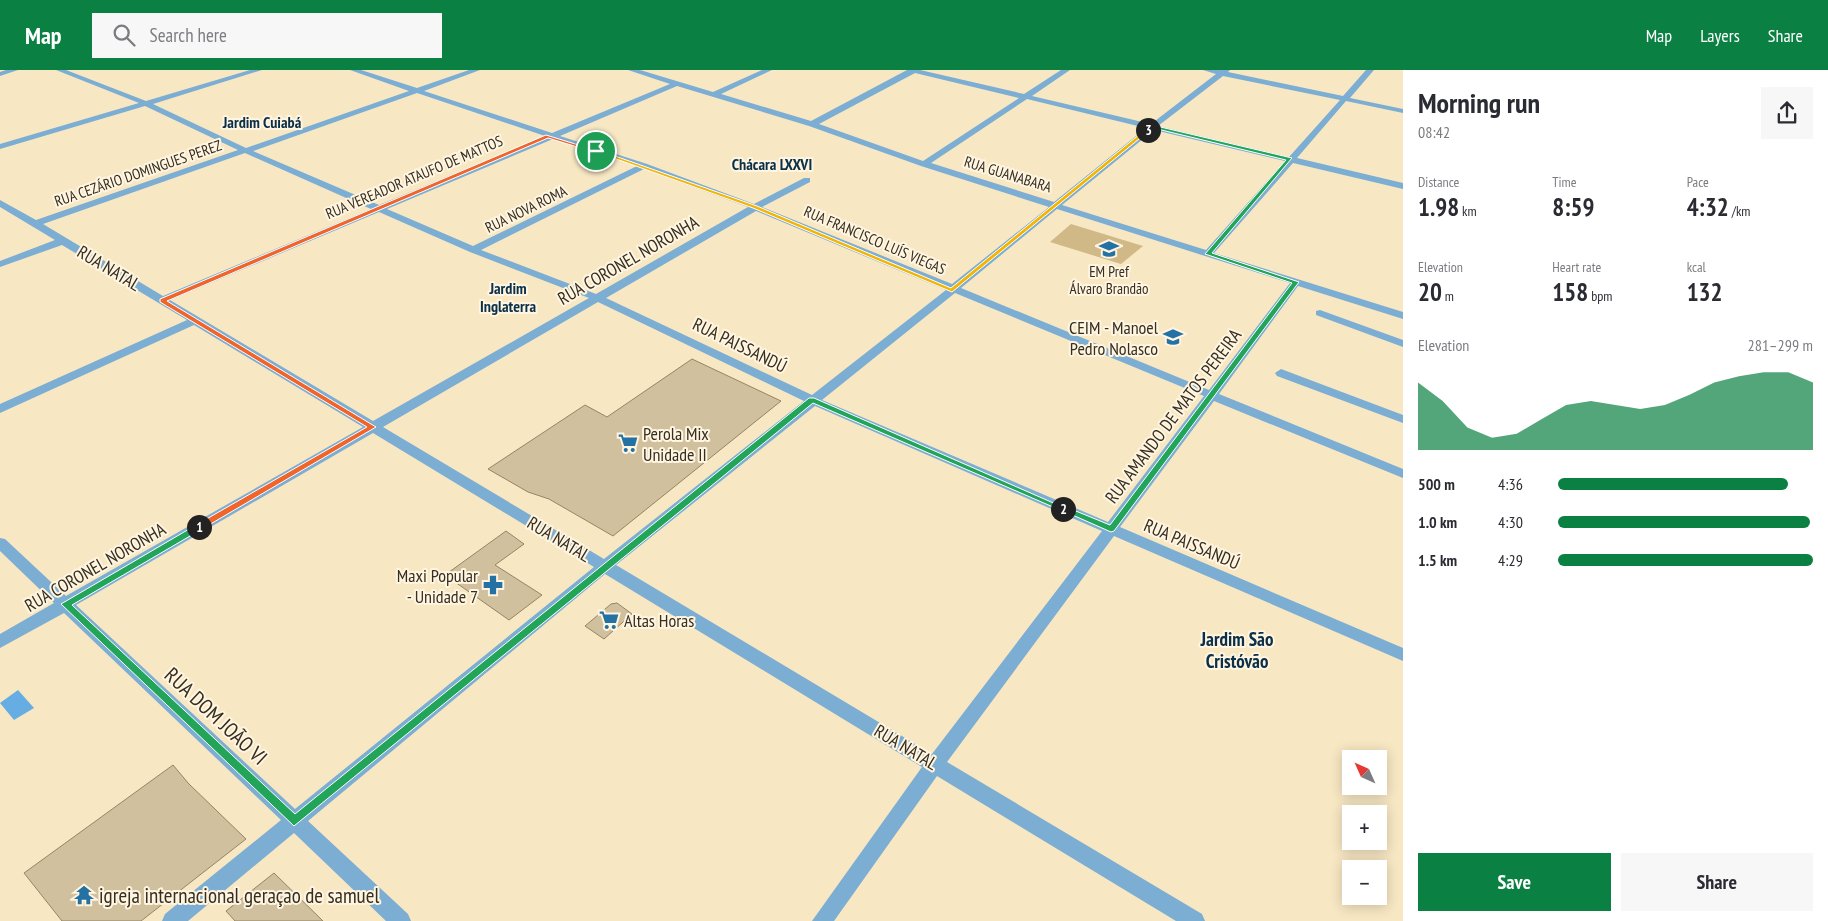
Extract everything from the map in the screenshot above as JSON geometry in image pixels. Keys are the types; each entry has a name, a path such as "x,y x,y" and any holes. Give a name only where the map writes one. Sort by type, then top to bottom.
{"street":[{"path":"0,74 14,70"},
{"name":"RUA PAISSANDÚ","path":"60,70 146,103 244,150 473,250 598,298 812,400 1403,655"},
{"path":"0,147 258,70"},
{"name":"RUA FRANCISCO LUÍS VIEGAS","path":"354,70 548,136 644,166 755,207 952,290 1403,474"},
{"name":"RUA CEZÁRIO DOMINGUES PEREZ","path":"35,224 476,70"},
{"name":"RUA GUANABARA","path":"632,70 812,124 924,164 1296,282 1402,312"},
{"path":"715,94 768,70"},
{"path":"812,124 914,70 1403,186"},
{"path":"924,164 1066,70"},
{"path":"1207,70 1224,72 1403,111"},
{"path":"1208,254 1370,70"},
{"path":"172,921 605,566 952,290 1152,127 1224,72"},
{"name":"RUA VEREADOR ATAUFO DE MATTOS","path":"162,300 548,136 678,83"},
{"name":"RUA NOVA ROMA","path":"473,250 644,166"},
{"name":"RUA CORONEL NORONHA","path":"0,642 755,207 807,180"},
{"name":"RUA NATAL","path":"0,203 1195,921"},
{"path":"0,264 63,241"},
{"name":"RUA AMANDO DE MATOS PEREIRA","path":"822,921 935,764 1296,282"},
{"path":"1320,313 1403,344"},
{"path":"0,409 196,320"},
{"path":"1281,373 1403,419"},
{"name":"RUA DOM JOÃO VI","path":"0,543 401,921"}],"shaded area":[{"path":"1071,224 1143,246 1121,264 1050,242"}],"water":[{"path":"18,690 34,708 14,720 0,703"}],"building":[{"name":"Perola Mix Unidade II","path":"692,359 781,401 613,536 549,499 528,492 488,469 585,405 607,417"},
{"name":"Maxi Popular - Unidade 7","path":"506,531 524,544 495,565 542,595 509,620 445,575"},
{"name":"Altas Horas","path":"617,603 632,614 604,639 585,626 611,604"},
{"path":"173,765 189,784 246,839 141,921 62,921 24,873"},
{"path":"274,873 323,921 235,921 226,911"}],"place":[{"name":"EM Pref Álvaro Brandão","path":"1109,249"},
{"name":"CEIM - Manoel Pedro Nolasco","path":"1173,337"},
{"name":"Perola Mix Unidade II","path":"628,443"},
{"name":"Maxi Popular - Unidade 7","path":"493,585"},
{"name":"Altas Horas","path":"609,620"},
{"name":"igreja internacional geraçao de samuel","path":"84,895"}],"district":[{"name":"Jardim Cuiabá","path":"262,122"},
{"name":"Chácara LXXVI","path":"772,164"},
{"name":"Jardim Inglaterra","path":"508,297"},
{"name":"Jardim São Cristóvão","path":"1237,650"}],"route":[{"path":"1152,127 1290,159 1208,254 1296,282 1111,529 812,400 605,566 294,821 65,604 373,427 162,300 548,136 596,151 644,166 755,207 952,290 1152,127"}]}
